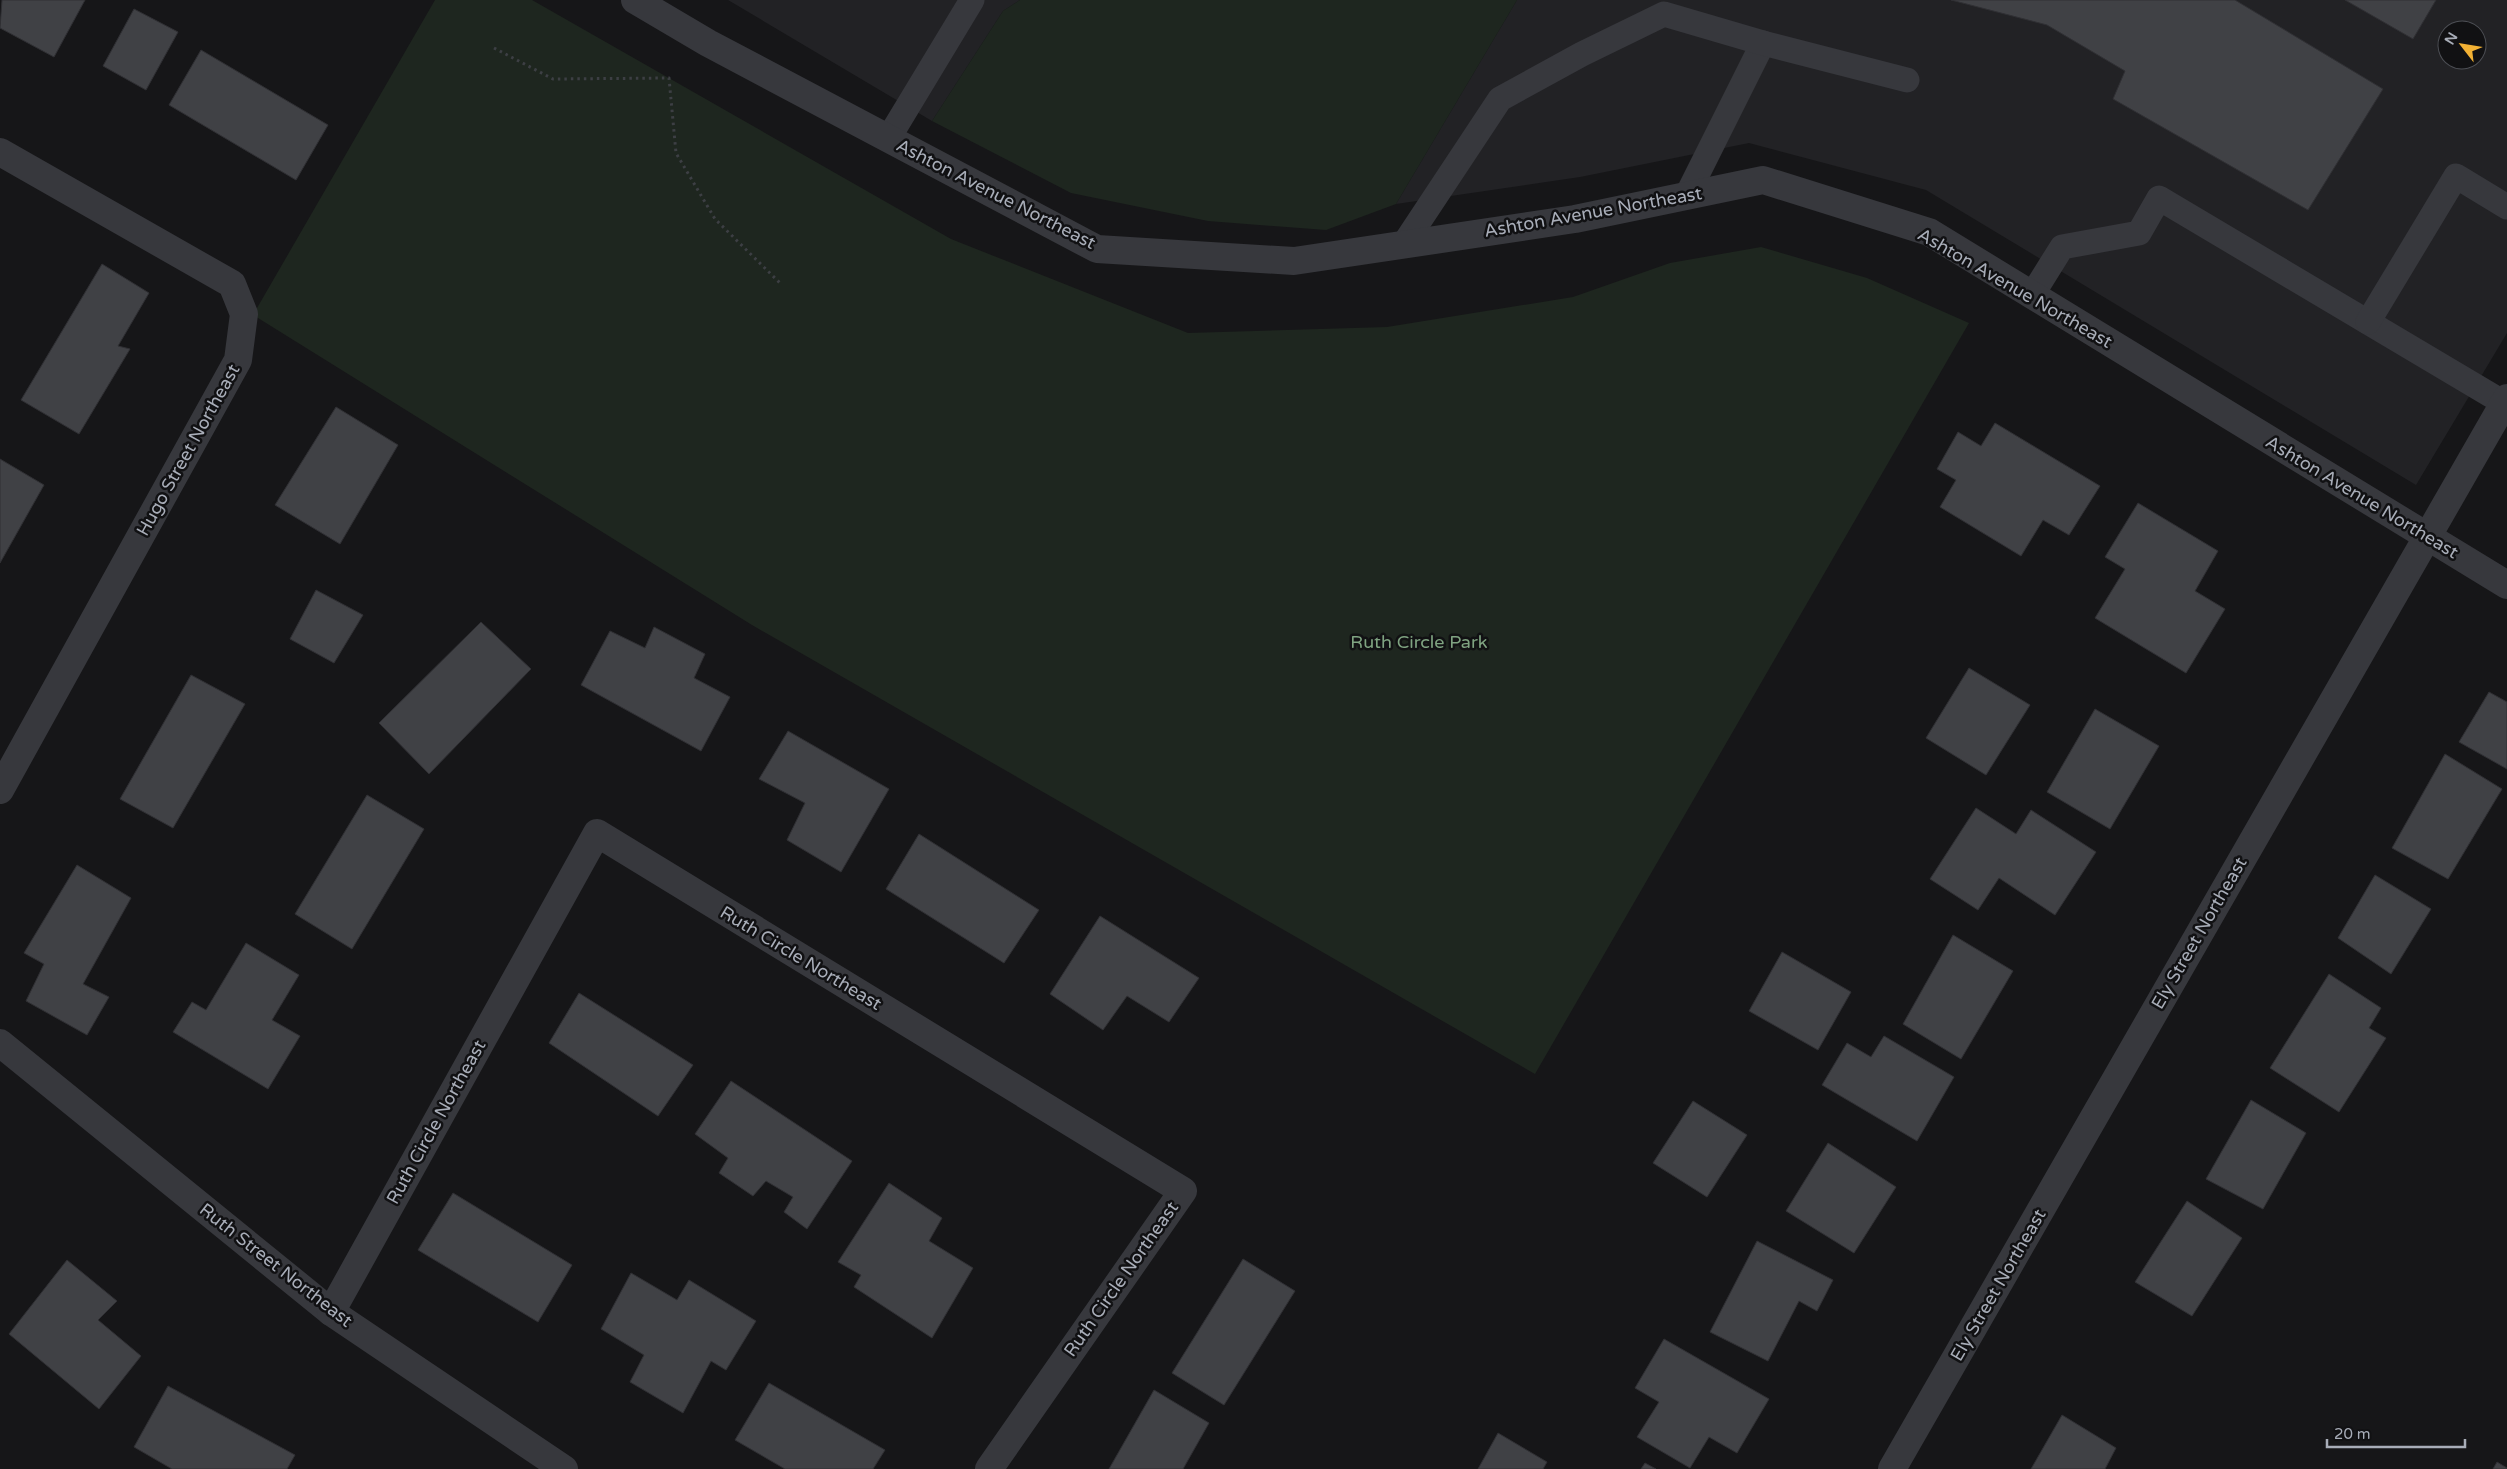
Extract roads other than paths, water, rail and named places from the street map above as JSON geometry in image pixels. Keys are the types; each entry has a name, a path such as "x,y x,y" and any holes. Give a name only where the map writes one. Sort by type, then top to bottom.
{"street":[{"name":"Ashton Avenue Northeast","path":"635,0 708,43 1097,249 1294,261 1576,219 1763,180 1929,232 2507,585"},
{"name":"Hugo Street Northeast","path":"0,152 232,284 244,314 238,360 0,790"},
{"name":"Ely Street Northeast","path":"1892,1469 2426,536 2506,400"},
{"name":"Ruth Circle Northeast","path":"331,1312 598,833 1183,1191 989,1469"},
{"name":"Ruth Street Northeast","path":"0,1043 331,1312 564,1469"}],"lane":[{"path":"888,139 972,0"},
{"path":"1404,244 1500,99 1582,54 1664,14 1763,43 1907,80"},
{"path":"1687,195 1763,43"},
{"path":"2368,322 2456,176 2507,207"},
{"path":"2032,296 2062,247 2139,233 2159,198 2368,322 2506,400"}],"park label":[{"name":"Ruth Circle Park","path":"1419,642"}]}
